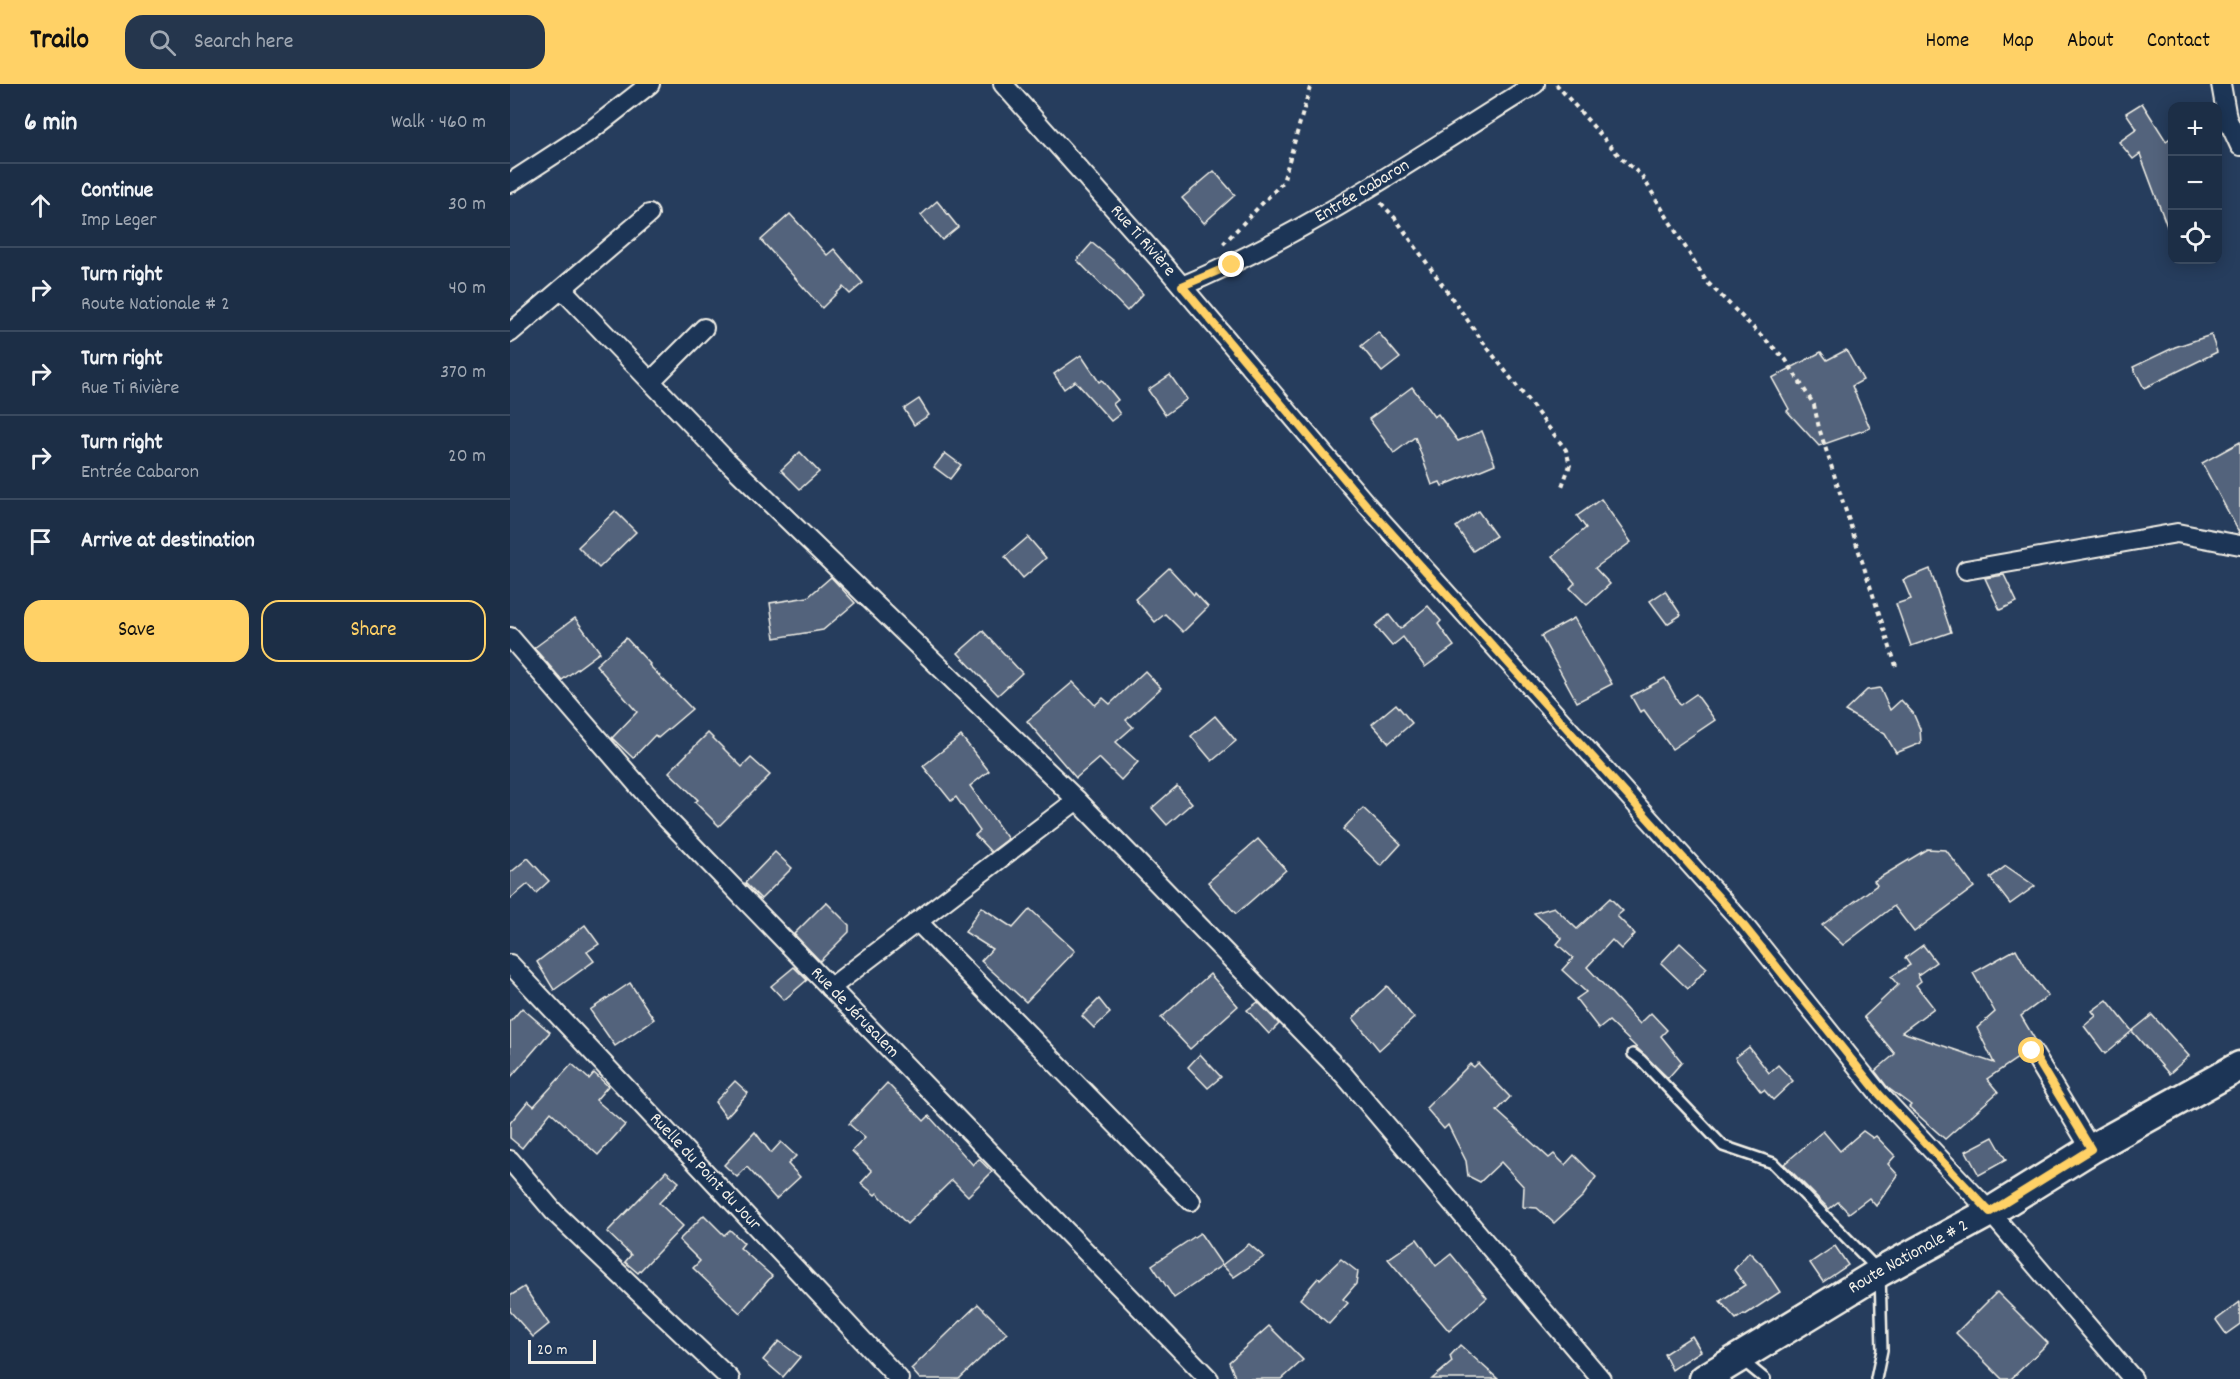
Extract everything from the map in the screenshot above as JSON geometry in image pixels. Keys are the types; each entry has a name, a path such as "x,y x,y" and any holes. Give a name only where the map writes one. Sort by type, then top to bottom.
{"main road":[{"name":"Route Nationale # 2","path":"1704,1379 1880,1272 1990,1212 2091,1149 2240,1066"}],"street":[{"path":"510,183 590,131 650,84"},
{"name":"Rue Ti Rivière","path":"1003,84 1182,286 1368,507 1740,921 1880,1095 1990,1212 2133,1379"},
{"name":"Entrée Cabaron","path":"1182,286 1232,265 1316,220 1535,84"},
{"path":"2221,84 2227,118 2240,146"},
{"path":"510,333 649,214"},
{"path":"562,289 726,460 1077,800 1344,1075 1601,1379"},
{"path":"651,381 704,328"},
{"path":"1966,570 2177,532 2240,545"},
{"name":"Rue de Jérusalem","path":"510,637 667,819 1209,1379"},
{"path":"830,988 1077,800"},
{"path":"917,921 1191,1201"},
{"name":"Ruelle du Point du Jour","path":"510,964 899,1379"},
{"path":"2032,1051 2091,1149"},
{"path":"510,1160 554,1212 730,1379"}],"lane":[{"path":"1633,1054 1723,1146 1773,1163 1880,1272 1882,1350 1876,1379"},
{"path":"1738,1358 1765,1379"}],"path":[{"path":"1221,246 1283,182 1311,84"},
{"path":"1556,84 1621,158 1642,176 1706,281 1786,360 1814,405 1819,428 1896,666"},
{"path":"1371,187 1483,342 1566,450 1570,465 1561,489"}],"building":[{"path":"2142,103 2166,141 2168,140 2168,229 2140,154 2133,159 2119,142 2137,129 2126,113"},
{"path":"1214,171 1235,195 1204,223 1182,198"},
{"path":"937,201 958,227 942,240 921,215"},
{"path":"790,214 827,255 834,249 863,283 850,294 843,287 822,308 761,240"},
{"path":"1092,243 1114,261 1143,294 1127,311 1077,260"},
{"path":"1378,332 1400,358 1382,372 1361,346"},
{"path":"2211,335 2217,352 2144,388 2133,367 2175,347"},
{"path":"1846,350 1863,380 1852,386 1870,428 1819,446 1787,411 1789,409 1772,378 1821,352 1827,360"},
{"path":"1081,355 1099,382 1102,380 1118,400 1113,404 1120,414 1111,421 1075,381 1064,389 1054,374"},
{"path":"1170,375 1187,399 1165,415 1148,390"},
{"path":"1412,387 1434,417 1438,414 1458,441 1482,431 1495,464 1442,486 1440,482 1432,485 1415,437 1394,453 1369,419"},
{"path":"919,399 929,415 914,425 904,409"},
{"path":"2240,442 2240,534 2202,463"},
{"path":"800,452 819,472 800,489 781,470"},
{"path":"945,453 961,465 950,479 934,467"},
{"path":"1601,499 1631,542 1595,568 1610,584 1587,605 1570,588 1575,583 1553,556 1586,528 1577,516"},
{"path":"615,511 636,532 599,568 578,547"},
{"path":"1478,511 1496,536 1473,551 1456,527"},
{"path":"1028,537 1046,558 1023,578 1005,557"},
{"path":"1169,568 1208,607 1183,632 1165,614 1155,622 1135,599"},
{"path":"1930,569 1951,632 1911,646 1896,604 1911,599 1903,580"},
{"path":"2004,575 2017,602 2000,610 1985,578"},
{"path":"831,577 855,603 823,630 775,638 770,603 808,597"},
{"path":"1665,591 1681,615 1667,624 1650,601"},
{"path":"1428,606 1441,621 1438,624 1454,646 1425,667 1403,637 1392,646 1375,626 1389,615 1400,629"},
{"path":"575,618 600,652 562,680 534,648"},
{"path":"1574,618 1612,684 1577,702 1541,636"},
{"path":"983,631 1022,673 998,695 958,653"},
{"path":"626,638 692,709 658,738 655,735 633,758 612,738 637,712 596,665"},
{"path":"1145,671 1161,688 1126,720 1133,727 1116,742 1138,762 1121,780 1099,758 1076,778 1027,721 1073,682 1095,705 1103,698 1110,704"},
{"path":"1665,678 1680,705 1696,694 1715,720 1672,749 1644,710 1640,712 1631,696"},
{"path":"1880,688 1890,710 1901,700 1913,713 1920,729 1921,743 1896,753 1885,734 1845,711 1867,690"},
{"path":"1396,704 1412,723 1389,743 1372,724"},
{"path":"1215,716 1236,741 1212,761 1191,736"},
{"path":"708,733 742,767 751,758 770,775 719,826 695,802 698,800 669,772"},
{"path":"961,736 989,771 970,786 1008,839 991,852 975,835 980,831 956,797 951,801 923,766"},
{"path":"1177,786 1192,803 1167,825 1152,808"},
{"path":"1363,808 1401,844 1381,866 1343,829"},
{"path":"1258,839 1286,870 1236,914 1208,882"},
{"path":"1927,849 1946,850 1974,887 1914,932 1894,906 1843,945 1822,925 1877,885 1874,881"},
{"path":"775,852 792,868 761,899 745,883"},
{"path":"528,858 549,881 536,893 528,884 510,899 510,873"},
{"path":"2006,866 2035,886 2010,904 1990,878"},
{"path":"1610,898 1623,911 1617,916 1635,934 1621,949 1612,940 1587,967 1640,1024 1651,1013 1667,1030 1661,1036 1682,1062 1668,1078 1609,1021 1599,1029 1576,999 1586,992 1562,970 1573,958 1557,944 1562,938 1534,913 1554,907 1577,929"},
{"path":"826,902 849,925 849,932 820,961 794,934"},
{"path":"981,907 1013,928 1030,909 1075,951 1026,1002 981,961 992,949 965,932"},
{"path":"585,925 599,944 587,952 594,961 554,990 537,962"},
{"path":"1680,943 1707,968 1688,989 1661,963"},
{"path":"1923,945 1936,962 1918,975 1921,981 1916,985 1934,1008 1902,1032 1994,1063 1977,1028 1995,1012 1973,973 2016,949 2027,969 2048,996 2021,1016 2036,1041 2026,1042 2022,1046 2022,1055 1987,1079 1998,1092 1945,1139 1909,1107 1911,1105 1888,1088 1875,1071 1895,1054 1864,1017 1898,985 1891,977 1910,965 1905,958"},
{"path":"794,967 807,980 784,1000 771,986"},
{"path":"1210,974 1238,1006 1190,1049 1161,1018"},
{"path":"630,983 654,1019 615,1046 590,1010"},
{"path":"1387,986 1414,1018 1379,1050 1353,1018"},
{"path":"1099,999 1110,1013 1094,1028 1082,1016"},
{"path":"2107,1000 2132,1031 2105,1054 2084,1026 2096,1016 2092,1011"},
{"path":"1258,1002 1279,1024 1269,1034 1247,1010"},
{"path":"522,1008 550,1032 510,1078 510,1022"},
{"path":"2152,1015 2189,1056 2169,1074 2132,1031"},
{"path":"1749,1047 1769,1073 1778,1065 1793,1081 1773,1100 1764,1090 1761,1092 1735,1058"},
{"path":"1200,1054 1221,1077 1208,1088 1188,1067"},
{"path":"1478,1063 1510,1097 1497,1111 1549,1158 1554,1154 1565,1165 1574,1155 1596,1177 1583,1196 1554,1223 1537,1208 1523,1207 1524,1187 1501,1162 1480,1182 1468,1176 1466,1161 1448,1125 1444,1129 1426,1108 1470,1064 1474,1067"},
{"path":"572,1064 589,1079 594,1073 608,1086 596,1100 625,1125 598,1155 551,1112 522,1148 510,1138 510,1123 528,1101 534,1106"},
{"path":"735,1081 748,1093 726,1117 715,1102"},
{"path":"887,1083 924,1121 929,1116 973,1165 979,1159 992,1172 968,1196 952,1180 907,1224 877,1193 875,1195 861,1183 872,1171 852,1151 865,1138 849,1124"},
{"path":"1823,1131 1840,1151 1863,1131 1873,1138 1876,1136 1895,1156 1888,1164 1898,1175 1876,1206 1869,1198 1849,1213 1838,1202 1829,1209 1784,1164"},
{"path":"755,1132 771,1153 781,1142 796,1156 788,1164 800,1177 776,1199 747,1167 737,1177 724,1165"},
{"path":"1993,1137 2006,1160 1979,1175 1966,1151"},
{"path":"666,1171 679,1182 659,1203 683,1226 638,1273 625,1262 631,1255 607,1232"},
{"path":"704,1215 724,1235 730,1230 744,1243 740,1248 772,1276 740,1313 693,1268 700,1261 679,1240"},
{"path":"1200,1233 1222,1265 1174,1298 1152,1265"},
{"path":"1417,1239 1436,1266 1451,1254 1487,1298 1449,1331 1388,1259"},
{"path":"1249,1244 1264,1257 1234,1277 1222,1265"},
{"path":"1835,1246 1848,1265 1823,1282 1810,1263"},
{"path":"1749,1252 1762,1265 1780,1292 1736,1319 1720,1301 1745,1285 1734,1270"},
{"path":"1341,1259 1358,1272 1356,1284 1343,1299 1348,1303 1329,1324 1300,1299 1318,1278 1320,1279"},
{"path":"524,1287 549,1324 533,1337 510,1311 510,1296"},
{"path":"1997,1292 2048,1343 2011,1379 2002,1379 1956,1333"},
{"path":"2240,1302 2240,1324 2226,1334 2216,1320"},
{"path":"978,1304 1007,1333 959,1379 920,1379 911,1369"},
{"path":"1269,1326 1303,1360 1282,1379 1236,1379 1229,1362"},
{"path":"1692,1336 1701,1351 1672,1370 1664,1354"},
{"path":"779,1341 800,1357 783,1377 763,1360"},
{"path":"1460,1345 1498,1379 1432,1379 1452,1362 1450,1356"}],"route":[{"path":"1232,265 1182,286 1368,507 1740,921 1880,1095 1990,1212 2091,1149 2032,1051"}]}
